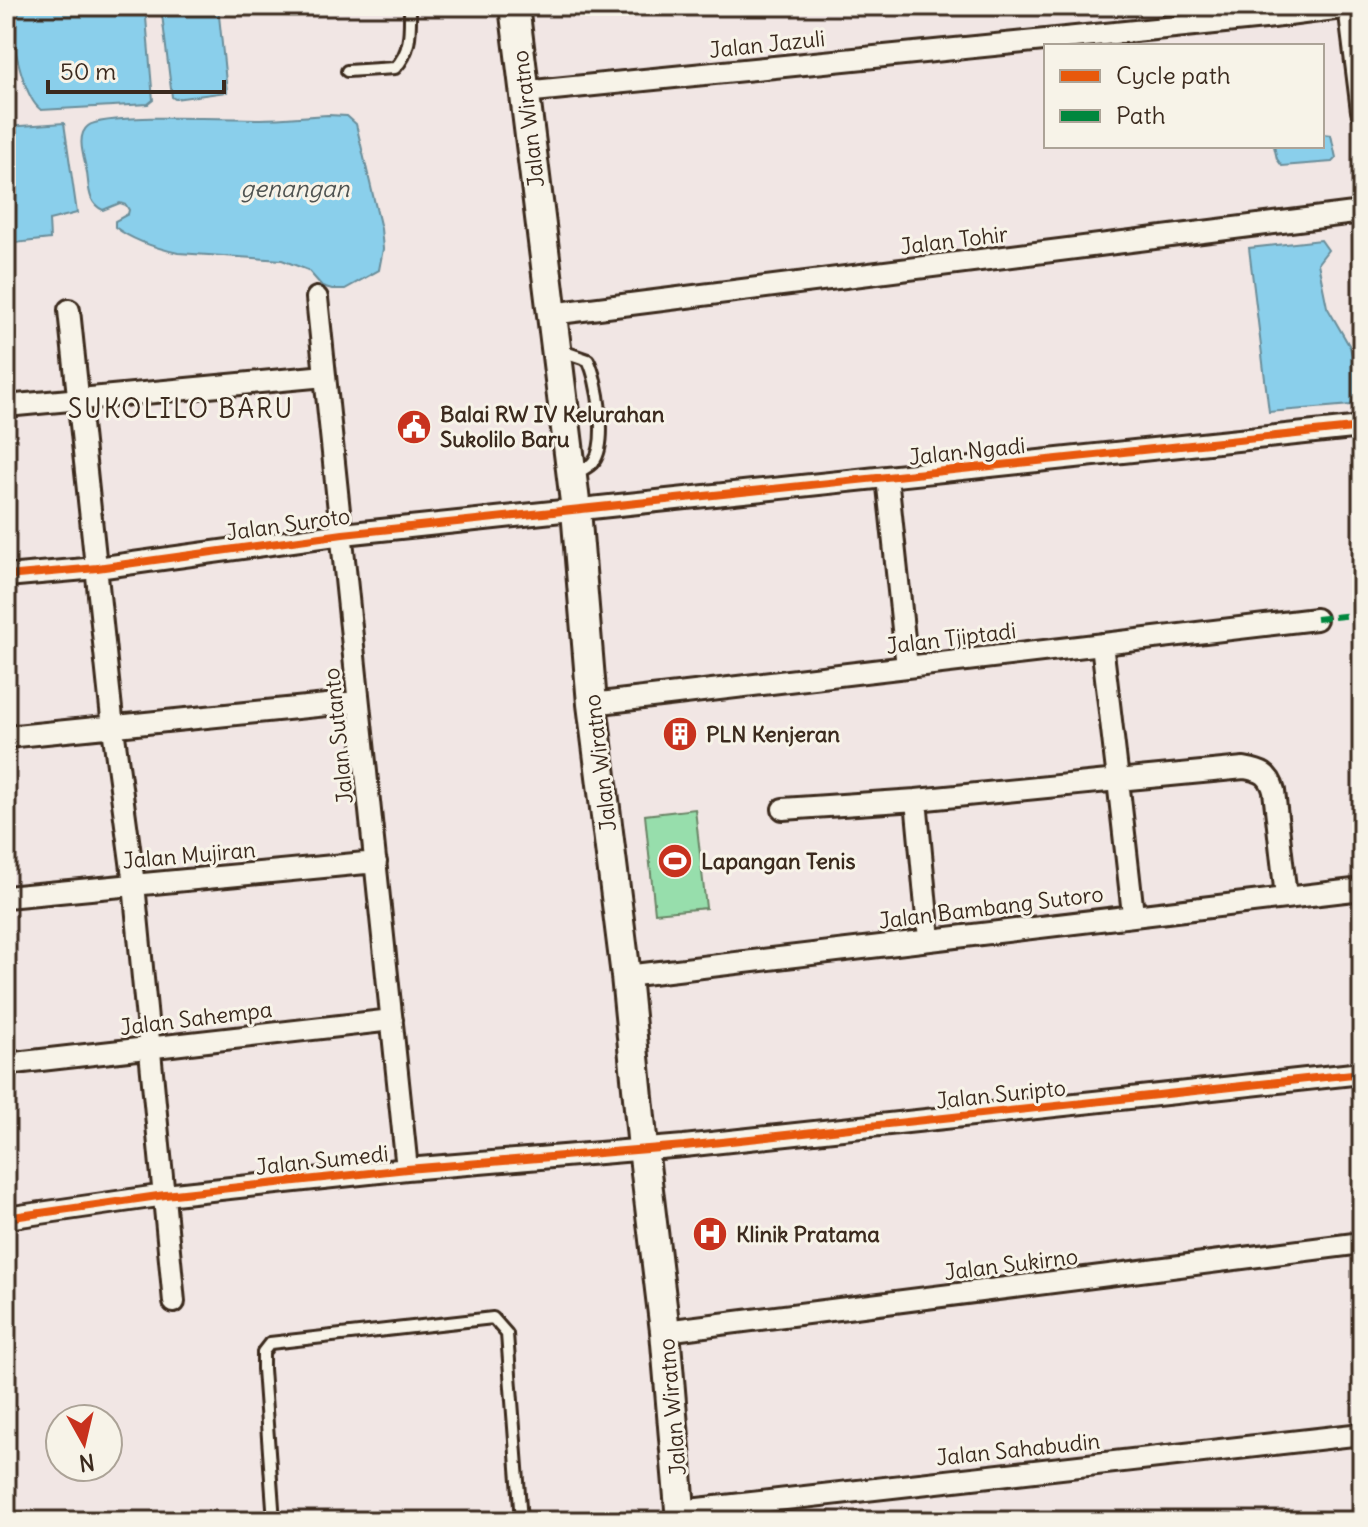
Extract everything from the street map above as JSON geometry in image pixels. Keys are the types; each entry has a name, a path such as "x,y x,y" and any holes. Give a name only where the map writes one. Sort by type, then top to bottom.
{"main road":[{"name":"Jalan Wiratno","path":"514,6 576,510 592,704 665,1331 680,1516"}],"street":[{"name":"Jalan Jazuli","path":"524,92 1350,7"},
{"path":"1350,7 1362,111"},
{"name":"Jalan Tohir","path":"551,314 1362,212"},
{"name":"Jalan Sutanto","path":"317,298 407,1169"},
{"path":"69,310 113,728 134,884 174,1302"},
{"path":"6,406 325,376"},
{"name":"Jalan Ngadi","path":"576,510 1362,427"},
{"path":"887,477 907,667"},
{"name":"Jalan Suroto","path":"6,576 97,568 343,534 576,510"},
{"name":"Jalan Tjiptadi","path":"592,704 1316,619"},
{"path":"1102,644 1133,914"},
{"path":"6,737 357,702"},
{"path":"783,809 916,800 1244,768 1262,771 1271,779 1274,791 1286,897"},
{"path":"916,800 929,939"},
{"name":"Jalan Mujiran","path":"6,897 376,862"},
{"name":"Jalan Bambang Sutoro","path":"626,976 1362,889"},
{"name":"Jalan Sahempa","path":"6,1064 392,1020"},
{"name":"Jalan Suripto","path":"643,1148 715,1143 1362,1073"},
{"name":"Jalan Sumedi","path":"6,1218 165,1195 643,1148"},
{"name":"Jalan Sukirno","path":"665,1331 1362,1243"},
{"name":"Jalan Sahabudin","path":"680,1516 734,1513 1362,1434"}],"lane":[{"path":"347,71 395,68 408,49 410,6"},
{"path":"274,1521 263,1369 263,1352 270,1343 493,1318 507,1334 521,1521"}],"green space":[{"name":"Lapangan Tenis","path":"695,809 706,908 655,913 645,815"}],"water":[{"path":"6,6 145,6 153,100 148,104 41,110 34,103 23,78"},
{"path":"161,6 218,6 227,92 172,97"},
{"name":"genangan","path":"347,116 356,124 383,249 379,270 345,289 322,286 308,270 282,260 178,253 161,249 115,227 115,221 128,214 126,205 120,203 103,210 94,204 90,194 82,136 88,126 99,122 142,118 269,119"},
{"path":"64,123 77,213 49,220 50,239 6,244 6,127"},
{"path":"1324,134 1331,135 1336,158 1332,162 1282,166 1274,148 1324,148"},
{"path":"1321,240 1328,250 1318,263 1327,307 1350,347 1359,382 1351,405 1269,412 1249,248"}],"marked path":[{"path":"1316,619 1362,614"}],"cycle path":[{"path":"6,576 97,568 343,534 1362,427"},
{"path":"6,1218 165,1195 407,1169 684,1146 1362,1073"}],"place":[{"name":"Balai RW IV Kelurahan Sukolilo Baru","path":"414,427"},
{"name":"PLN Kenjeran","path":"680,734"},
{"name":"Lapangan Tenis","path":"675,861"},
{"name":"Klinik Pratama","path":"710,1234"}],"district":[{"name":"SUKOLILO BARU","path":"181,409"}]}
